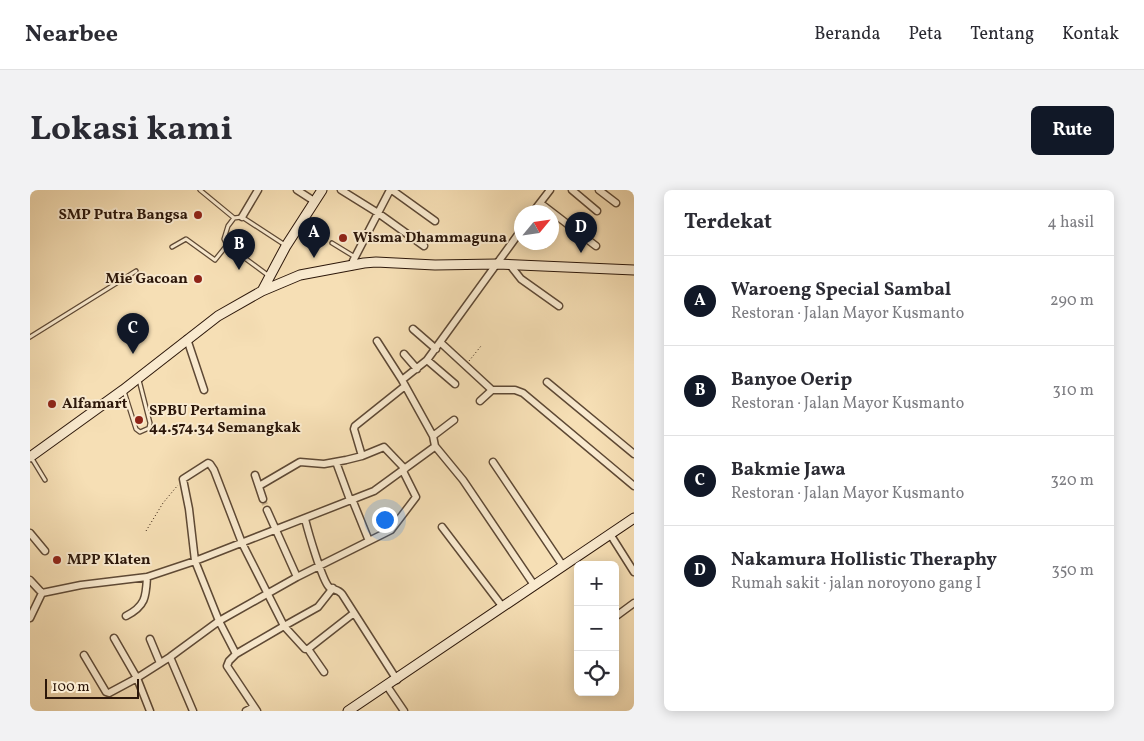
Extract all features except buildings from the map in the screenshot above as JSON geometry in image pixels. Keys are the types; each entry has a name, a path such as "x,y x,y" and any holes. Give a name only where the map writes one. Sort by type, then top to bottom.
{"main road":[{"path":"262,291 286,246 322,190"},
{"path":"30,456 123,390 187,339 232,307 276,284 300,275 353,261 436,265 497,264 632,270"},
{"path":"348,711 397,680 502,606 634,518"}],"street":[{"path":"242,217 258,190"},
{"path":"297,190 314,201"},
{"path":"341,190 378,213 424,246"},
{"path":"353,261 391,190 435,221"},
{"path":"550,190 540,203 596,246"},
{"path":"572,190 597,210"},
{"path":"599,190 616,203"},
{"path":"362,456 354,429 355,426 427,360 514,240"},
{"path":"510,265 521,279 559,306"},
{"path":"413,330 436,349"},
{"path":"187,339 204,390"},
{"path":"376,341 404,383 433,436 435,446 463,480 534,585"},
{"path":"441,343 492,390"},
{"path":"404,354 417,370"},
{"path":"427,360 455,384"},
{"path":"546,382 634,454"},
{"path":"480,400 492,390 523,392 634,486"},
{"path":"433,436 454,420"},
{"path":"42,593 81,585 145,577 195,561 376,490 435,446"},
{"path":"84,654 106,692 109,693 137,678 219,622 267,594 319,565 391,530 415,500 416,494 404,470 387,448 384,447 362,456 336,462 314,464 300,462 259,486"},
{"path":"336,462 369,541"},
{"path":"493,462 563,566"},
{"path":"236,654 219,622 195,561 189,508 183,479 208,463 242,543 284,626 308,650 324,672"},
{"path":"255,475 263,500"},
{"path":"267,510 297,577"},
{"path":"305,519 327,584 342,594 397,680"},
{"path":"442,527 502,606"},
{"path":"30,533 45,551"},
{"path":"610,534 634,572"},
{"path":"126,616 137,609 146,598 145,577"},
{"path":"30,580 42,593"},
{"path":"246,711 256,709 228,666 229,661 236,654 318,607 333,588"},
{"path":"30,618 42,593"},
{"path":"619,613 634,603"},
{"path":"308,650 354,614"},
{"path":"114,638 137,678 150,711"},
{"path":"150,639 160,663"},
{"path":"170,657 193,711"},
{"path":"387,686 404,711"}],"lane":[{"path":"200,190 234,218"},
{"path":"270,276 227,245 224,239 228,226 234,218 242,217 286,246"},
{"path":"172,246 186,239 215,260 227,245"},
{"path":"332,244 353,261"},
{"path":"30,337 136,271"},
{"path":"123,390 136,429 140,432 146,430 149,428 150,423 138,377"},
{"path":"30,456 44,480"}],"path":[{"path":"465,365 481,346"},
{"path":"146,531 166,499 183,479"}],"tunnel":[{"path":"263,499 267,510"}],"place":[{"name":"SMP Putra Bangsa","path":"198,215"},
{"name":"Wisma Dhammaguna","path":"343,238"},
{"name":"Nakamura Hollistic Theraphy","path":"581,253"},
{"name":"Waroeng Special Sambal","path":"314,258"},
{"name":"Banyoe Oerip","path":"239,270"},
{"name":"Mie Gacoan","path":"198,279"},
{"name":"Bakmie Jawa","path":"133,354"},
{"name":"Alfamart","path":"52,404"},
{"name":"SPBU Pertamina 44.574.34 Semangkak","path":"139,420"},
{"name":"MPP Klaten","path":"57,560"}]}
